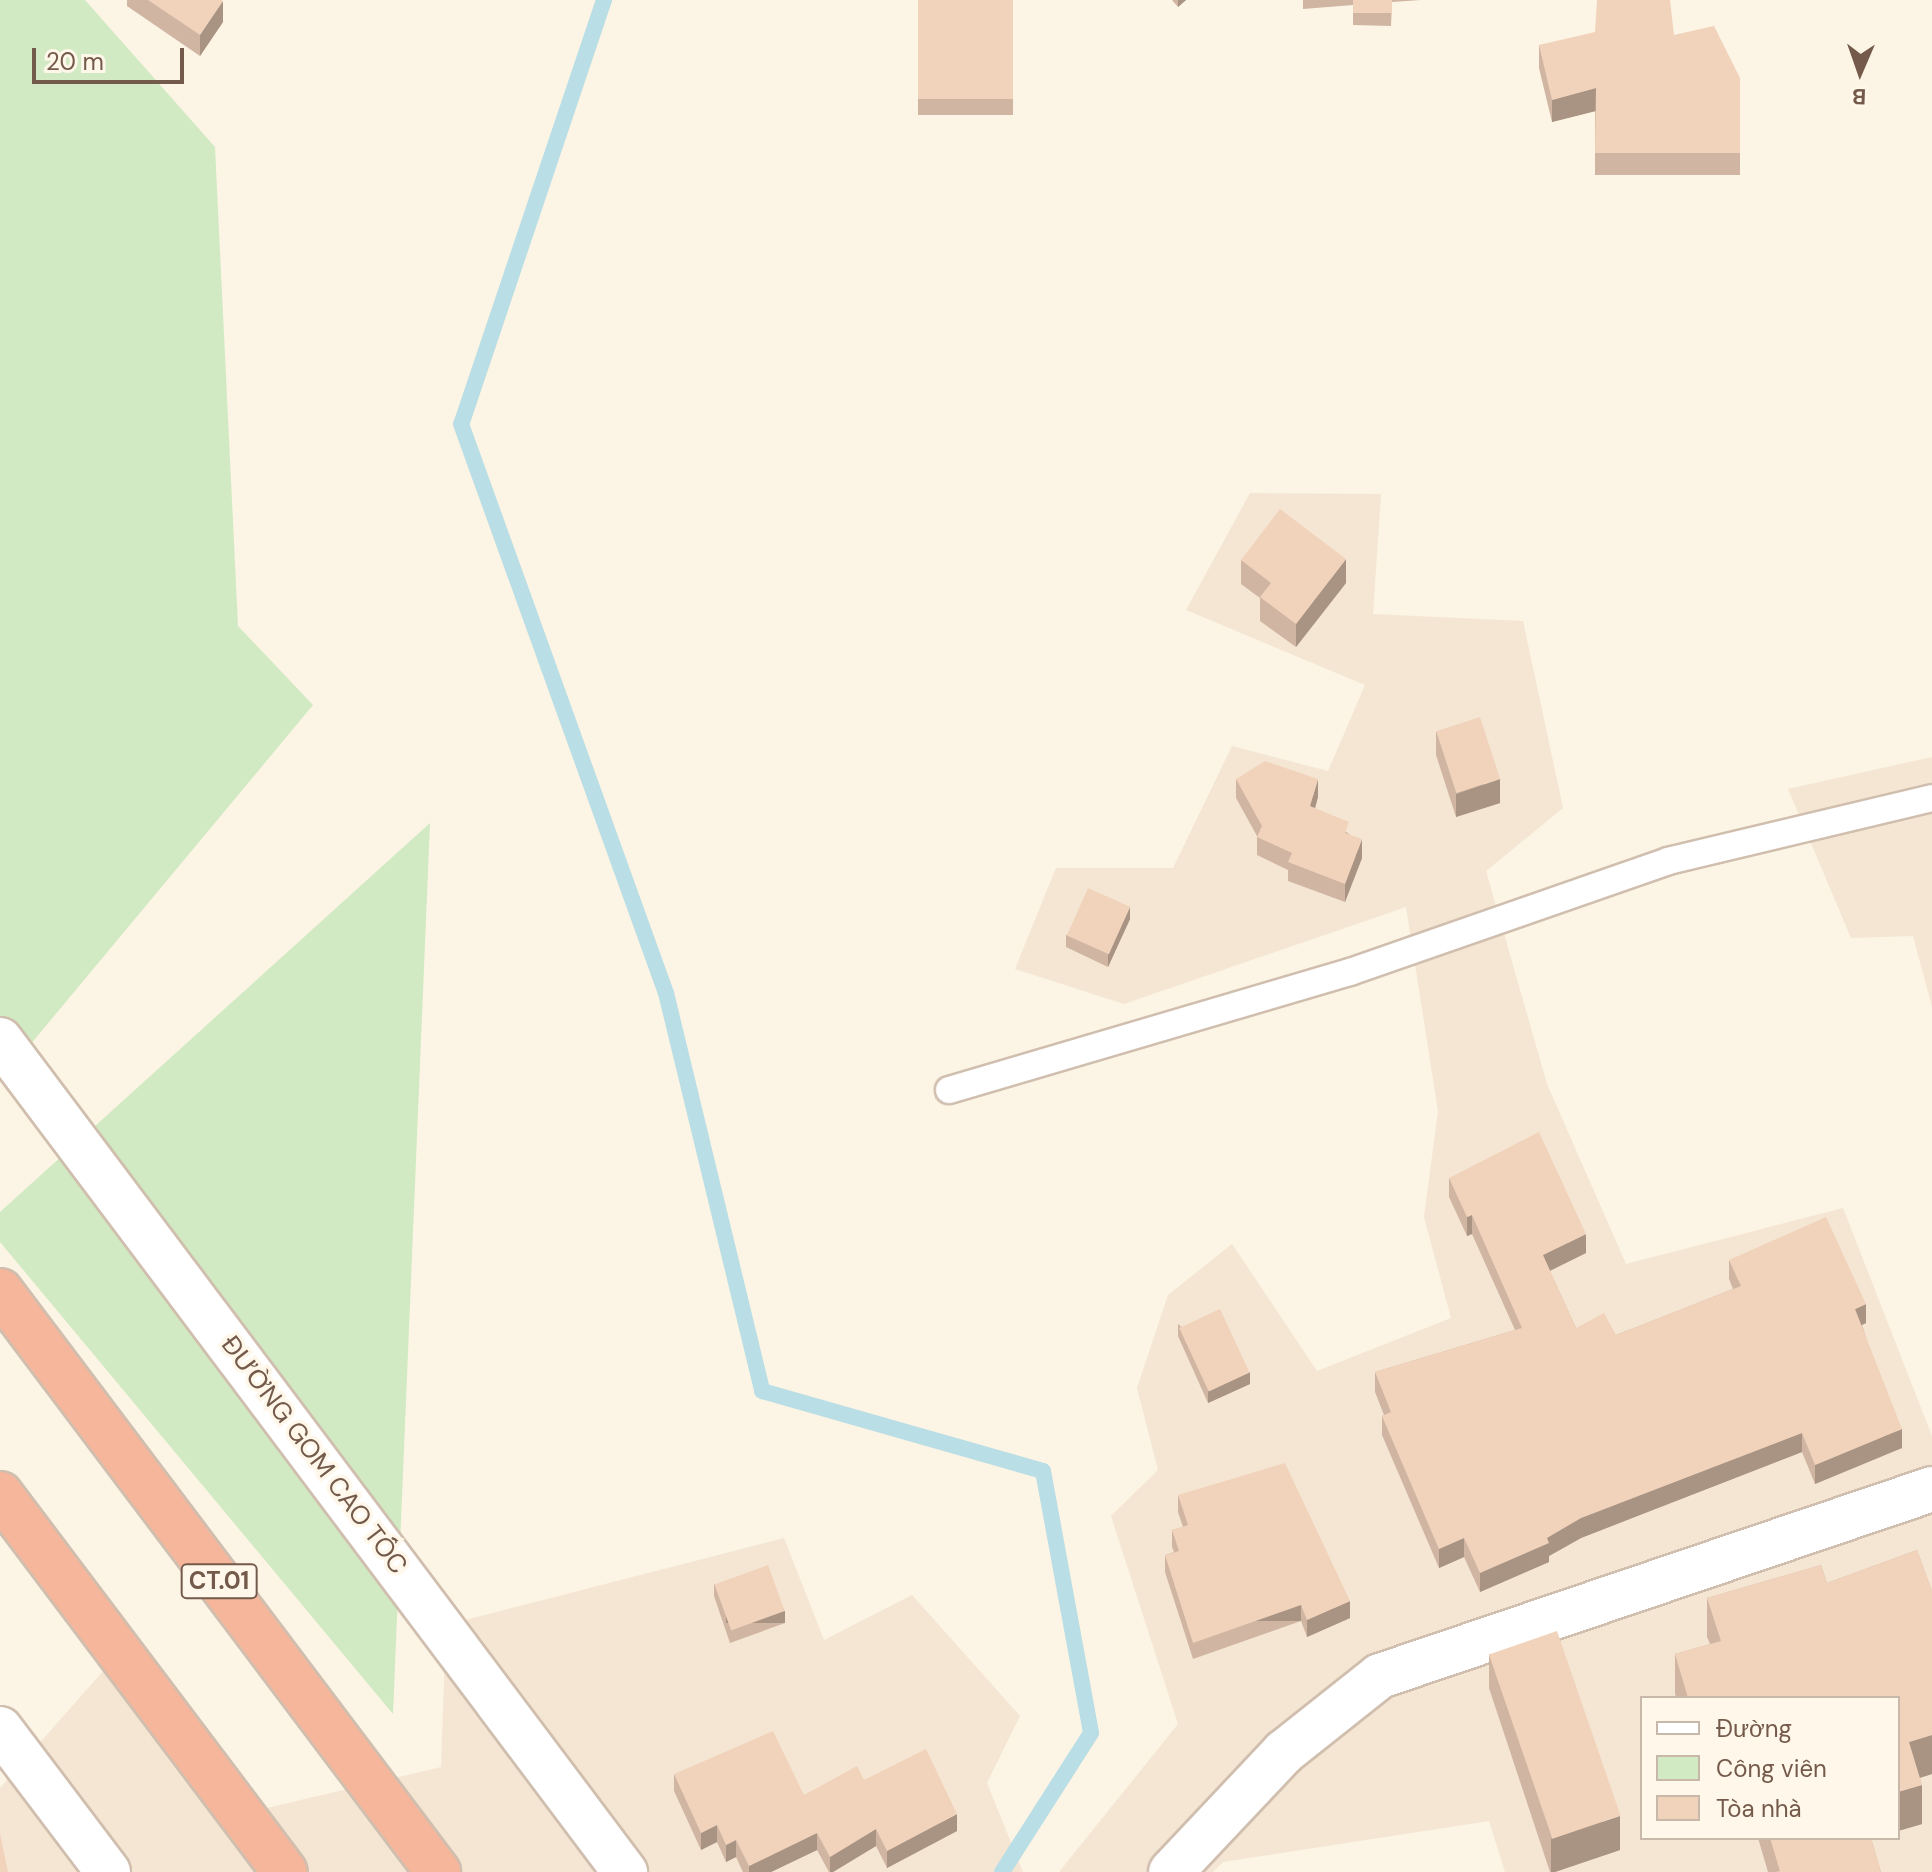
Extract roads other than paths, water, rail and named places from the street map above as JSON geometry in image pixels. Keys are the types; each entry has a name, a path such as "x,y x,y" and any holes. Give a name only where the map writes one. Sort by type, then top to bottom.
{"highway":[{"name":"CT.01","path":"0,1291 438,1872"},
{"path":"0,1494 285,1872"}],"main road":[{"name":"ĐƯỜNG GOM CAO TỐC","path":"0,1040 625,1872"},
{"path":"1171,1872 1284,1752 1380,1676 1932,1489"},
{"path":"0,1729 108,1872"}],"lane":[{"path":"949,1090 1350,972 1668,861 1932,798"}],"waterway":[{"path":"604,0 461,424 666,993 762,1391 1043,1471 1091,1733 1002,1872"}]}
